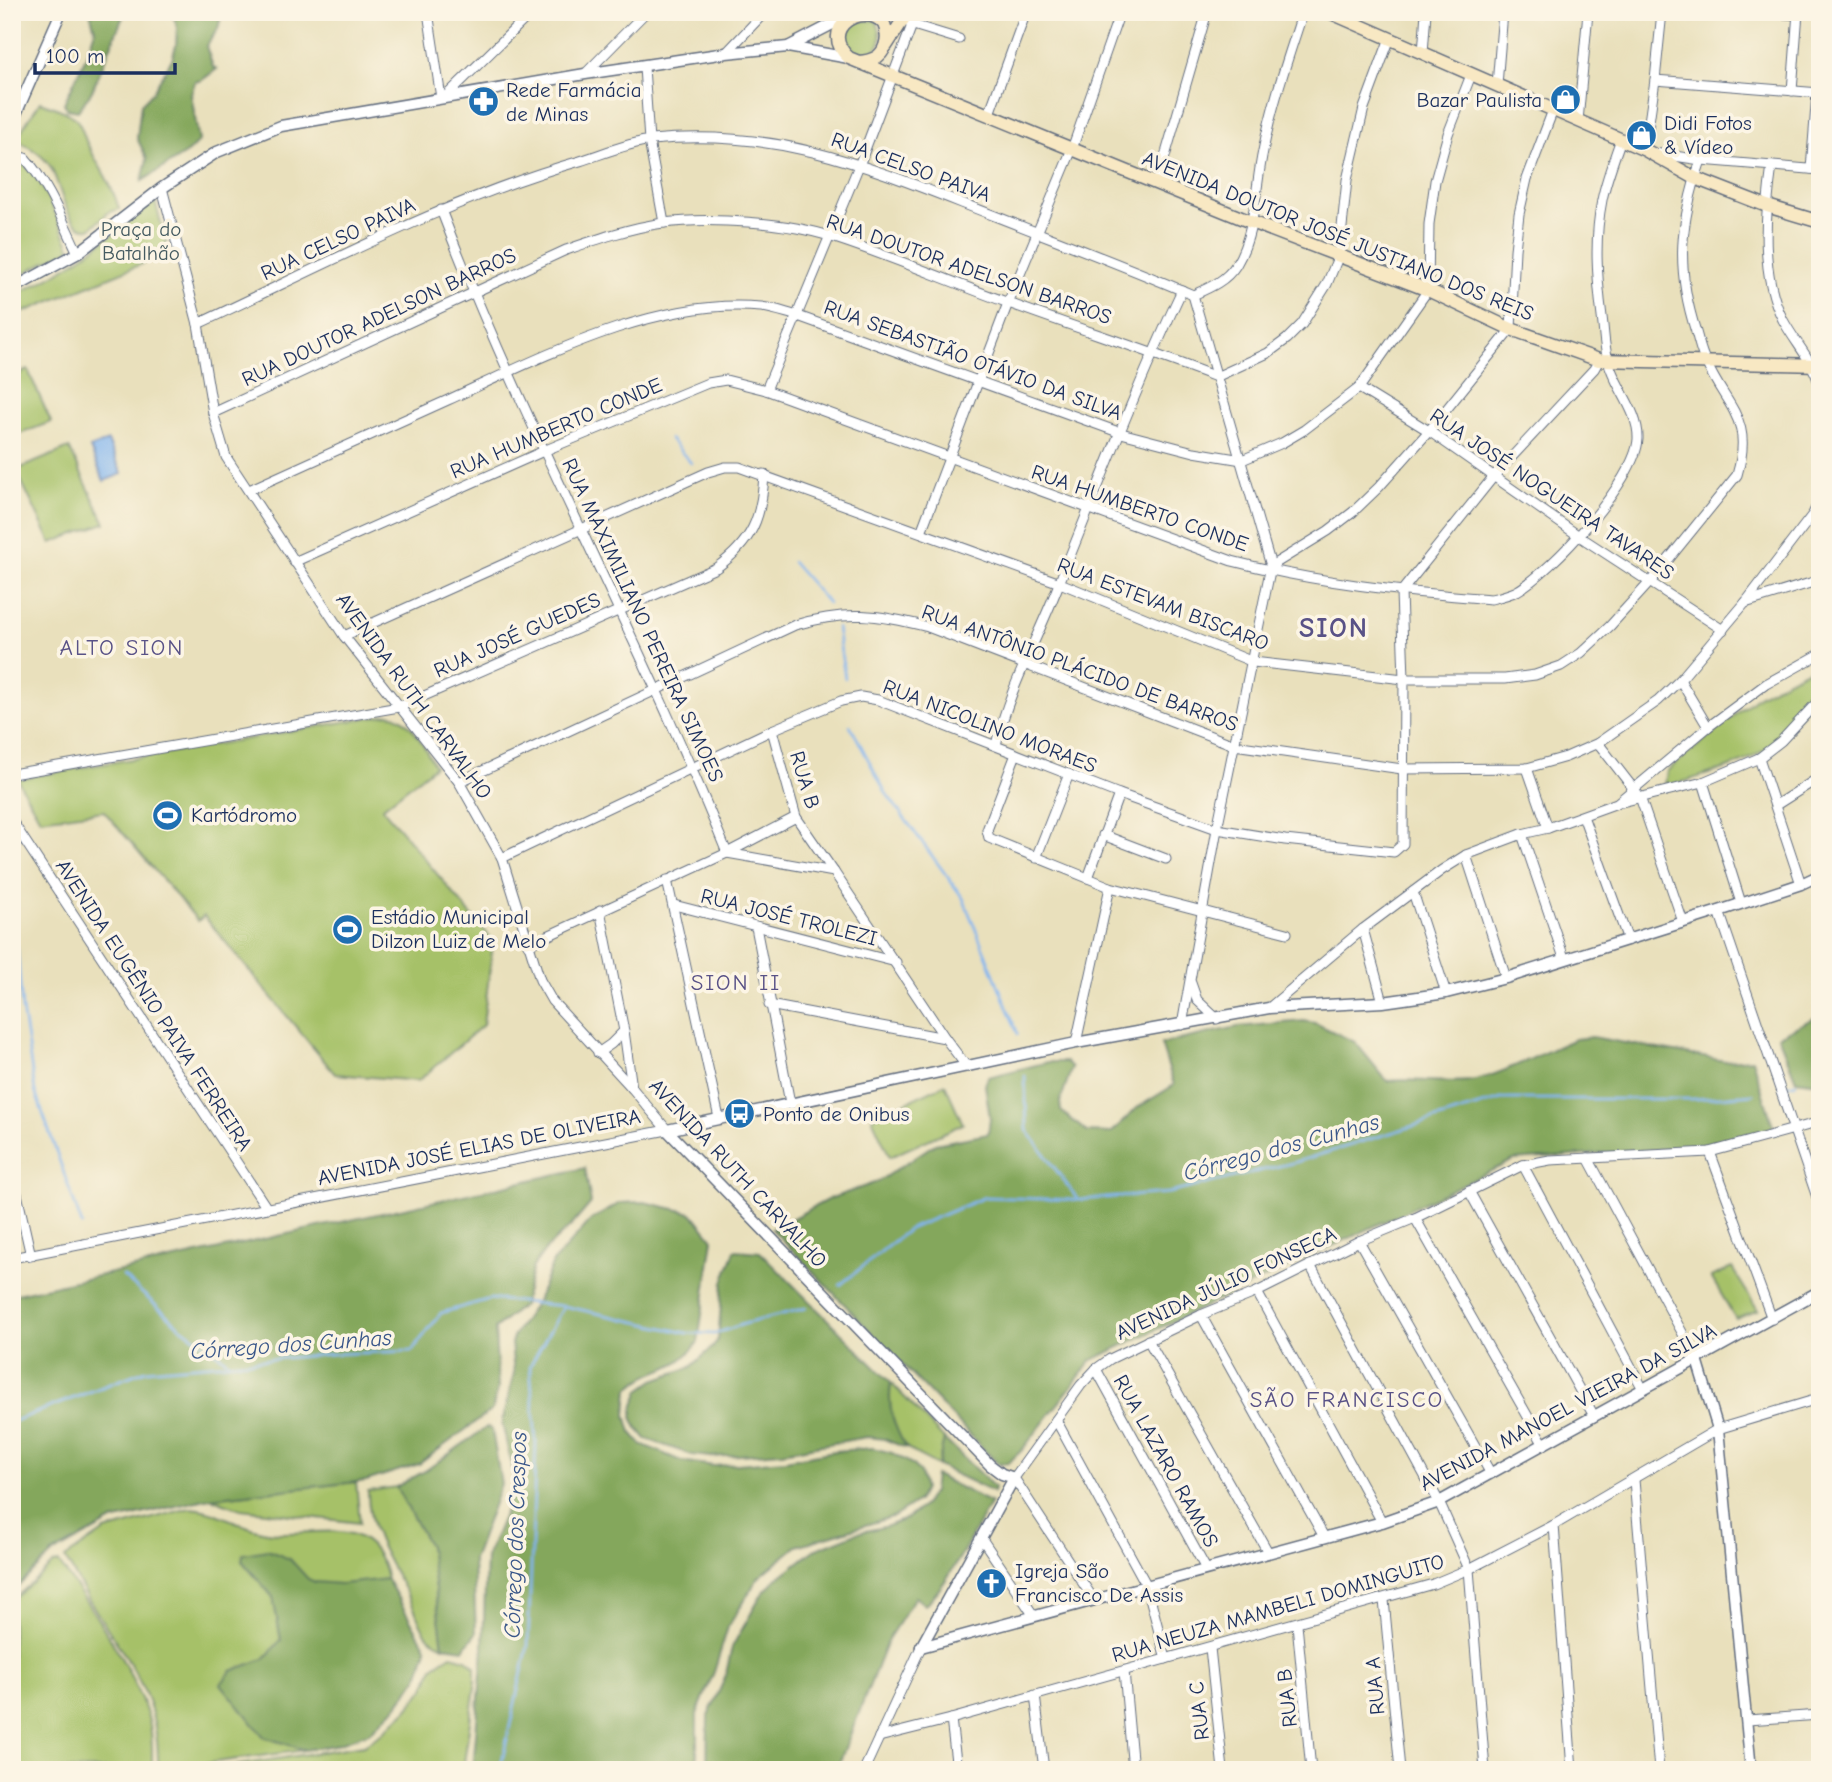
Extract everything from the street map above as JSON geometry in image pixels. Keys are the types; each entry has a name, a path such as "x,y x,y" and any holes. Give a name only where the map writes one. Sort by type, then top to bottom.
{"main road":[{"path":"1329,12 1621,139 1695,178 1767,206 1820,222"},
{"path":"884,49 888,38 885,27 878,18 868,13 854,14 841,24 838,43 842,51 854,60 869,61 878,57 907,20"},
{"name":"AVENIDA DOUTOR JOSÉ JUSTIANO DOS REIS","path":"854,60 1251,222 1428,290 1511,328 1604,360 1816,366"}],"street":[{"path":"12,123 61,12"},
{"path":"428,12 443,98"},
{"path":"443,98 533,12"},
{"path":"585,74 646,12"},
{"path":"726,53 765,12"},
{"path":"989,114 1026,12"},
{"path":"921,532 1008,303 1072,149 1120,12"},
{"path":"1157,184 1207,12"},
{"path":"1182,1025 1217,829 1271,568 1193,295 1214,286 1234,268 1243,251 1278,88 1303,12"},
{"path":"1423,53 1426,12"},
{"path":"1497,85 1503,12"},
{"path":"1578,121 1588,12"},
{"path":"1655,80 1819,93 1815,169 1701,160 1647,151 1662,12"},
{"path":"1759,12 1798,14 1792,91"},
{"path":"12,289 78,253 162,188 218,152 281,126 585,74 726,53 788,47 854,14"},
{"path":"766,390 895,76 907,20 959,39"},
{"path":"1216,377 1268,353 1287,340 1302,324 1327,284 1339,255 1348,180 1364,108 1390,38"},
{"name":"AVENIDA DOUTOR JOSÉ JUSTIANO DOS REIS","path":"788,47 854,60"},
{"path":"644,67 649,141 664,223"},
{"path":"1242,460 1282,443 1304,430 1359,388 1428,290 1429,225 1435,181 1448,134 1471,75"},
{"path":"1271,568 1353,512 1429,431 1511,328 1519,214 1527,179 1553,110"},
{"name":"RUA CELSO PAIVA","path":"198,324 441,211 549,169 649,141 708,138 756,140 799,147 860,163 1193,295"},
{"name":"RUA HUMBERTO CONDE","path":"294,562 546,450 708,383 726,380 766,390 1232,561 1401,592 1491,599 1504,596 1518,590 1541,572 1579,536 1618,485 1636,452 1638,437 1635,420 1604,360 1597,273 1596,240 1602,198 1621,139"},
{"path":"12,156 25,158 37,171 78,253"},
{"name":"RUA ESTEVAM BISCARO","path":"344,636 725,467 739,467 1060,583 1253,662 1404,679 1505,679 1535,675 1561,666 1581,653 1610,626 1651,581 1737,475 1744,454 1742,432 1735,412 1705,362 1686,302 1681,265 1682,231 1701,160"},
{"path":"1773,166 1767,206 1769,275 1773,298 1784,321 1816,366 1820,385"},
{"name":"AVENIDA RUTH CARVALHO","path":"162,188 198,324 213,413 226,457 344,636 458,782 502,858 527,945 540,980 552,1001 667,1130 990,1465 1002,1474 1014,1478"},
{"name":"RUA MAXIMILIANO PEREIRA SIMOES","path":"441,211 508,372 692,768 727,853"},
{"name":"RUA DOUTOR ADELSON BARROS","path":"213,413 566,250 614,233 664,223 726,221 830,236 1216,377"},
{"path":"996,746 1024,665 1153,352 1182,290"},
{"name":"RUA SEBASTIÃO OTÁVIO DA SILVA","path":"249,490 508,372 620,326 677,312 732,307 763,307 798,316 1121,433 1194,452 1242,460"},
{"path":"1402,769 1404,679 1401,592 1494,476 1604,360"},
{"name":"RUA JOSÉ NOGUEIRA TAVARES","path":"1359,388 1429,431 1579,536 1723,630"},
{"name":"RUA JOSÉ GUEDES","path":"12,774 399,707 716,568 735,554 748,538 759,515 764,474"},
{"name":"RUA ANTÔNIO PLÁCIDO DE BARROS","path":"458,782 795,625 824,616 857,614 889,617 928,627 1234,745 1402,769 1527,768 1566,757 1598,743 1636,718 1680,680 1745,603 1813,514 1820,500"},
{"path":"1745,603 1820,579"},
{"path":"1269,1008 1363,929 1466,855 1521,834 1583,816 1637,793 1708,727 1766,684 1820,654"},
{"path":"1680,680 1708,727"},
{"name":"RUA NICOLINO MORAES","path":"502,858 772,730 841,701 861,697 878,700 1119,794 1217,829 1285,840 1394,852 1403,844 1402,769"},
{"path":"1637,793 1703,782 1759,758 1781,741 1820,699"},
{"name":"RUA B","path":"772,730 796,817 896,962 944,1038 967,1067"},
{"path":"1598,743 1637,793 1683,922"},
{"path":"1016,754 987,830 989,838 1110,887 1287,933"},
{"path":"1759,758 1801,884"},
{"path":"1527,768 1548,828"},
{"path":"1036,859 1069,774"},
{"path":"1776,806 1820,777"},
{"path":"1703,782 1741,902"},
{"path":"1087,878 1119,794"},
{"path":"1583,816 1628,940"},
{"path":"527,945 727,853 796,817"},
{"name":"AVENIDA EUGÊNIO PAIVA FERREIRA","path":"12,821 266,1207"},
{"path":"1521,834 1564,958"},
{"path":"1103,835 1166,859"},
{"path":"727,853 834,872"},
{"path":"1466,855 1506,978"},
{"name":"AVENIDA JOSÉ ELIAS DE OLIVEIRA","path":"12,1258 667,1130 1076,1043 1269,1008 1382,1002 1446,993 1506,978 1628,940 1801,884 1820,875"},
{"path":"667,880 719,1118"},
{"path":"1076,1043 1110,887"},
{"path":"1413,892 1446,993"},
{"name":"RUA JOSÉ TROLEZI","path":"674,905 896,962"},
{"path":"600,911 624,1031 632,1088"},
{"path":"1719,911 1820,1206"},
{"path":"756,927 790,1103"},
{"path":"1363,929 1382,1002"},
{"path":"1189,978 1198,1000 1217,1019"},
{"path":"769,1005 944,1038"},
{"path":"598,1053 624,1031"},
{"name":"AVENIDA JÚLIO FONSECA","path":"864,1770 921,1647 1014,1478 1081,1385 1110,1359 1201,1315 1257,1292 1359,1241 1415,1218 1522,1165 1550,1160 1710,1152 1820,1122"},
{"path":"1710,1152 1773,1320"},
{"path":"1588,1158 1697,1360 1718,1429 1751,1770"},
{"path":"1522,1165 1643,1389"},
{"path":"12,1172 31,1256"},
{"path":"1469,1191 1594,1416"},
{"path":"1415,1218 1544,1445"},
{"path":"1359,1241 1492,1474"},
{"path":"1310,1265 1439,1502 1469,1569 1485,1770"},
{"path":"1257,1292 1382,1522"},
{"name":"AVENIDA MANOEL VIEIRA DA SILVA","path":"921,1647 1382,1522 1439,1502 1820,1292"},
{"path":"1201,1315 1324,1537"},
{"path":"1147,1340 1268,1552"},
{"name":"RUA LAZARO RAMOS","path":"1096,1369 1206,1569"},
{"name":"RUA NEUZA MAMBELI DOMINGUITO","path":"879,1737 1384,1600 1433,1584 1469,1569 1554,1525 1718,1429 1811,1401 1820,1407"},
{"path":"1056,1420 1147,1586 1166,1659"},
{"path":"1014,1478 1094,1600"},
{"path":"1634,1480 1659,1770"},
{"path":"1554,1525 1572,1770"},
{"path":"982,1539 1034,1616"},
{"name":"RUA A","path":"1384,1600 1401,1770"},
{"name":"RUA B","path":"1297,1624 1311,1770"},
{"name":"RUA C","path":"1210,1648 1223,1770"},
{"path":"1124,1671 1133,1770"},
{"path":"1035,1695 1044,1770"},
{"path":"1747,1720 1820,1715"},
{"path":"951,1719 957,1770"}],"green space":[{"path":"90,12 125,12 92,91 78,111 67,109 64,103 86,57 95,30"},
{"path":"169,12 222,12 218,29 206,46 213,67 217,69 195,82 191,94 199,141 188,152 142,181 147,159 137,138 141,104 152,93 172,59 177,27"},
{"path":"876,20 881,36 879,45 866,56 854,54 843,41 848,21"},
{"path":"40,102 63,110 77,120 116,200 119,209 109,212 90,229 75,222 69,214 47,162 19,141 19,134"},
{"path":"18,161 27,167 42,187 71,249 12,279 12,162"},
{"name":"Praça do Batalhão","path":"155,201 169,253 12,317 12,295 51,277"},
{"path":"28,370 51,422 20,434 12,418 12,376"},
{"path":"69,448 105,523 51,543 16,470"},
{"path":"1820,663 1820,691 1767,748 1757,755 1722,769 1674,785 1665,783 1667,771 1758,696"},
{"name":"Estádio Municipal Dilzon Luiz de Melo","path":"389,714 397,716 411,727 435,766 382,808 493,941 483,1025 418,1081 335,1074 204,916 198,921 104,811 40,819 17,779"},
{"path":"1820,1015 1820,1083 1796,1080 1778,1036"},
{"path":"1304,1021 1315,1023 1355,1042 1387,1081 1448,1082 1480,1079 1575,1039 1592,1037 1725,1061 1752,1059 1774,1129 1711,1146 1514,1160 1092,1360 1022,1450 1008,1463 999,1464 772,1229 829,1199 877,1182 935,1144 988,1134 990,1118 985,1085 988,1077 1048,1062 1066,1062 1072,1067 1060,1102 1061,1111 1087,1132 1111,1133 1137,1108 1174,1085 1161,1044 1237,1027"},
{"path":"945,1084 963,1124 890,1157 872,1118"},
{"path":"585,1168 591,1203 547,1248 533,1267 523,1305 495,1329 498,1388 492,1410 419,1464 366,1481 210,1498 112,1521 52,1554 12,1592 12,1295"},
{"path":"644,1202 692,1213 713,1239 698,1342 682,1359 647,1376 628,1389 626,1415 631,1432 641,1444 681,1461 714,1466 873,1448 892,1453 912,1464 920,1473 924,1489 918,1501 895,1516 797,1546 758,1578 728,1627 697,1714 697,1770 473,1770 483,1649 486,1557 516,1486 502,1423 514,1373 511,1343 537,1301 553,1262 591,1220 620,1203"},
{"path":"735,1250 760,1252 891,1383 892,1417 906,1448 884,1439 867,1437 782,1452 711,1457 692,1455 646,1439 632,1417 640,1390 654,1380 691,1367 714,1346 718,1339 723,1282"},
{"path":"1732,1268 1758,1310 1736,1319 1711,1277"},
{"path":"891,1383 944,1439 938,1466 909,1449 898,1436 891,1409"},
{"path":"487,1427 492,1430 501,1484 473,1560 476,1633 464,1649 443,1646 429,1546 396,1487 425,1471"},
{"path":"944,1439 994,1487 993,1492 938,1466"},
{"path":"935,1475 991,1503 943,1584 925,1605 915,1597 888,1639 835,1770 707,1770 708,1716 725,1678 732,1647 762,1594 774,1581 814,1550 856,1533 888,1526 908,1518 924,1505 933,1492"},
{"path":"356,1482 360,1523 241,1509 210,1498"},
{"path":"396,1487 429,1546 443,1646 424,1630 384,1552 372,1522 368,1491"},
{"path":"190,1508 210,1512 267,1532 322,1531 355,1535 368,1543 379,1557 387,1579 336,1585 309,1580 290,1559 242,1561 273,1597 281,1640 264,1659 231,1671 264,1737 305,1750 158,1770 154,1720 147,1699 128,1660 65,1558 105,1531"},
{"path":"267,1550 290,1559 308,1579 315,1582 341,1584 387,1579 427,1649 418,1677 398,1705 369,1733 334,1745 305,1750 264,1737 221,1684 231,1671 264,1659 281,1640 273,1597 242,1561 243,1554"},
{"path":"59,1563 84,1598 130,1674 147,1714 152,1741 152,1769 12,1770 12,1605 15,1598 53,1564"},
{"path":"451,1655 466,1659 475,1667 475,1687 463,1770 209,1770 364,1745 381,1734 407,1710 425,1688 433,1667"}],"water":[{"path":"108,441 122,474 104,481 90,448"}],"waterway":[{"path":"614,398 627,406"},
{"path":"670,439 691,463"},
{"path":"792,562 828,603"},
{"path":"837,628 845,678"},
{"path":"850,725 886,793 963,898 1018,1034"},
{"path":"12,940 17,948 22,1009 35,1091 82,1225"},
{"path":"1025,1076 1027,1130 1078,1200"},
{"name":"Córrego dos Cunhas","path":"1782,1087 1796,1083"},
{"name":"Córrego dos Cunhas","path":"840,1285 909,1229 985,1197 1078,1200 1169,1193 1296,1162 1501,1099 1695,1099 1753,1094"},
{"path":"123,1276 179,1326 229,1362"},
{"name":"Córrego dos Cunhas","path":"12,1422 146,1370 332,1354 412,1351 441,1313 490,1299 564,1306 687,1333 714,1334 806,1308"},
{"name":"Córrego dos Crespos","path":"500,1770 528,1645 536,1442 530,1366 564,1306"}],"place":[{"name":"Bazar Paulista","path":"1565,100"},
{"name":"Rede Farmácia de Minas","path":"483,102"},
{"name":"Didi Fotos & Vídeo","path":"1641,135"},
{"name":"Kartódromo","path":"168,815"},
{"name":"Estádio Municipal Dilzon Luiz de Melo","path":"348,929"},
{"name":"Ponto de Onibus","path":"740,1114"},
{"name":"Igreja São Francisco De Assis","path":"992,1583"}],"district":[{"name":"SION","path":"1334,627"},
{"name":"ALTO SION","path":"122,647"},
{"name":"SION II","path":"736,982"},
{"name":"SÃO FRANCISCO","path":"1347,1399"}]}
